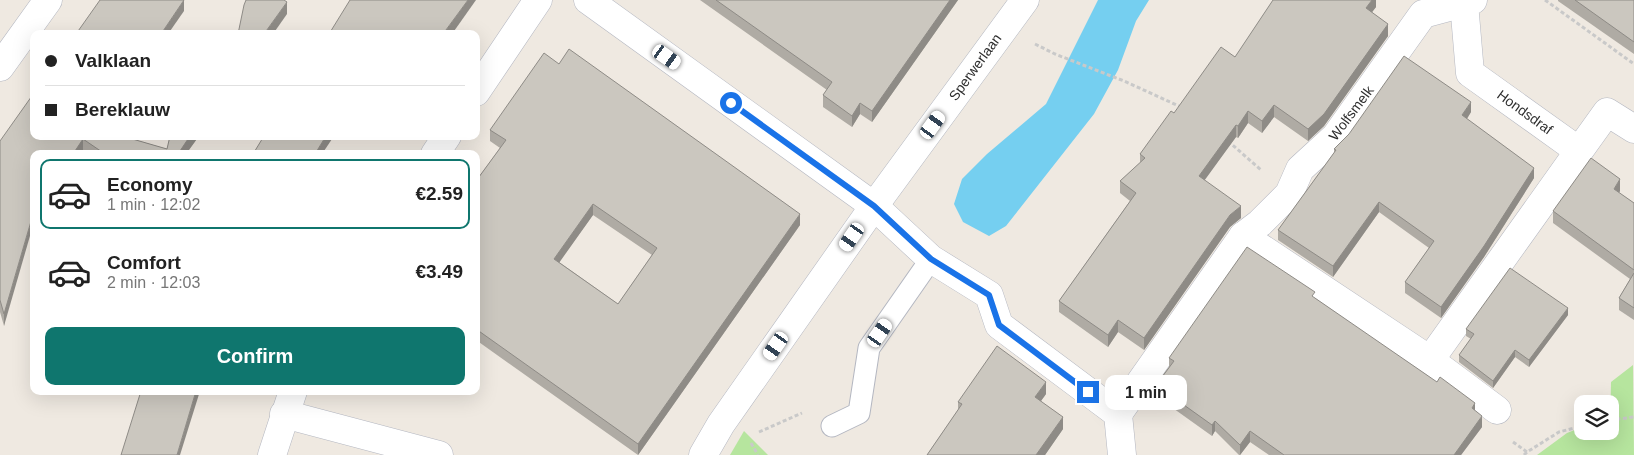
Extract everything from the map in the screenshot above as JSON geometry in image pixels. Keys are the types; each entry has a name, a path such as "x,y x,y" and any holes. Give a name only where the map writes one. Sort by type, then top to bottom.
{"street":[{"path":"0,67 48,0"},
{"path":"480,86 538,0"},
{"path":"588,0 874,206 931,259 989,295 999,325 1118,414 1122,455"},
{"name":"Sperwerlaan","path":"704,455 721,424 874,206 1025,0"},
{"name":"Hondsdraf","path":"1469,2 1470,73 1579,151"},
{"name":"Wolfsmelk","path":"1118,414 1243,236 1260,223 1289,194 1300,169 1336,136 1423,14 1469,2"},
{"path":"1430,360 1607,112 1634,129"},
{"path":"1243,236 1430,360 1497,410"},
{"path":"272,455 289,403 439,455"}],"lane":[{"path":"832,426 859,413 869,348 931,259"}],"path":[{"path":"1544,0 1634,64"},
{"path":"1055,54 1124,81 1190,111"},
{"path":"1225,138 1266,174"},
{"path":"756,434 808,410 832,426"},
{"path":"1619,419 1634,417"},
{"path":"1524,455 1559,432 1574,428"},
{"path":"748,438 758,455"}],"green space":[{"path":"1633,365 1634,455 1537,455 1567,433 1574,430 1574,440 1619,440 1619,395 1611,395 1611,382"},
{"path":"744,431 768,455 730,455"}],"water":[{"path":"1098,0 1149,0 1136,21 1118,70 1094,114 1006,226 989,236 963,222 954,204 962,179 987,154 1046,104"}],"building":[{"path":"100,0 184,0 164,30 79,30"},
{"path":"246,0 284,0 287,2 267,30 239,30"},
{"path":"350,0 468,0 446,30 331,30"},
{"path":"716,0 950,0 872,111 860,103 852,116 823,95 832,82"},
{"path":"1273,0 1372,0 1366,8 1388,24 1324,114 1308,129 1274,105 1262,121 1248,111 1199,176 1241,206 1230,215 1144,338 1118,320 1108,335 1059,301 1136,193 1120,181 1145,158 1140,154 1171,111 1174,113 1221,47 1235,57"},
{"path":"1575,0 1634,0 1634,42"},
{"path":"569,49 800,214 638,444 480,332 480,176 506,140 490,130 544,53 559,64","holes":["593,204 657,248 618,304 554,259"]},
{"path":"1404,56 1471,102 1462,115 1534,168 1484,246 1441,307 1405,282 1434,241 1379,202 1333,266 1278,230 1336,150 1334,149 1349,134"},
{"path":"30,99 30,140 82,140 76,150 30,150 30,225 4,314 0,300 0,141"},
{"path":"84,140 136,140 167,149 169,140 187,140 181,150 99,150"},
{"path":"262,140 324,140 317,150 255,150"},
{"path":"1591,158 1620,179 1614,189 1634,203 1634,270 1553,211"},
{"path":"1247,247 1315,292 1312,296 1437,382 1440,377 1475,403 1472,408 1482,416 1454,455 1284,455 1250,431 1240,445 1215,421 1212,425 1156,385 1174,361 1169,358"},
{"path":"1510,268 1568,308 1529,360 1515,350 1493,381 1459,355 1474,334 1466,329"},
{"path":"1634,273 1634,308 1619,298"},
{"path":"997,346 1046,382 1035,397 1063,417 1036,455 927,455 962,404 958,402"},
{"path":"140,395 195,395 177,455 121,455"}],"route":[{"path":"731,103 874,206 931,259 989,295 999,325 1088,392"}]}
